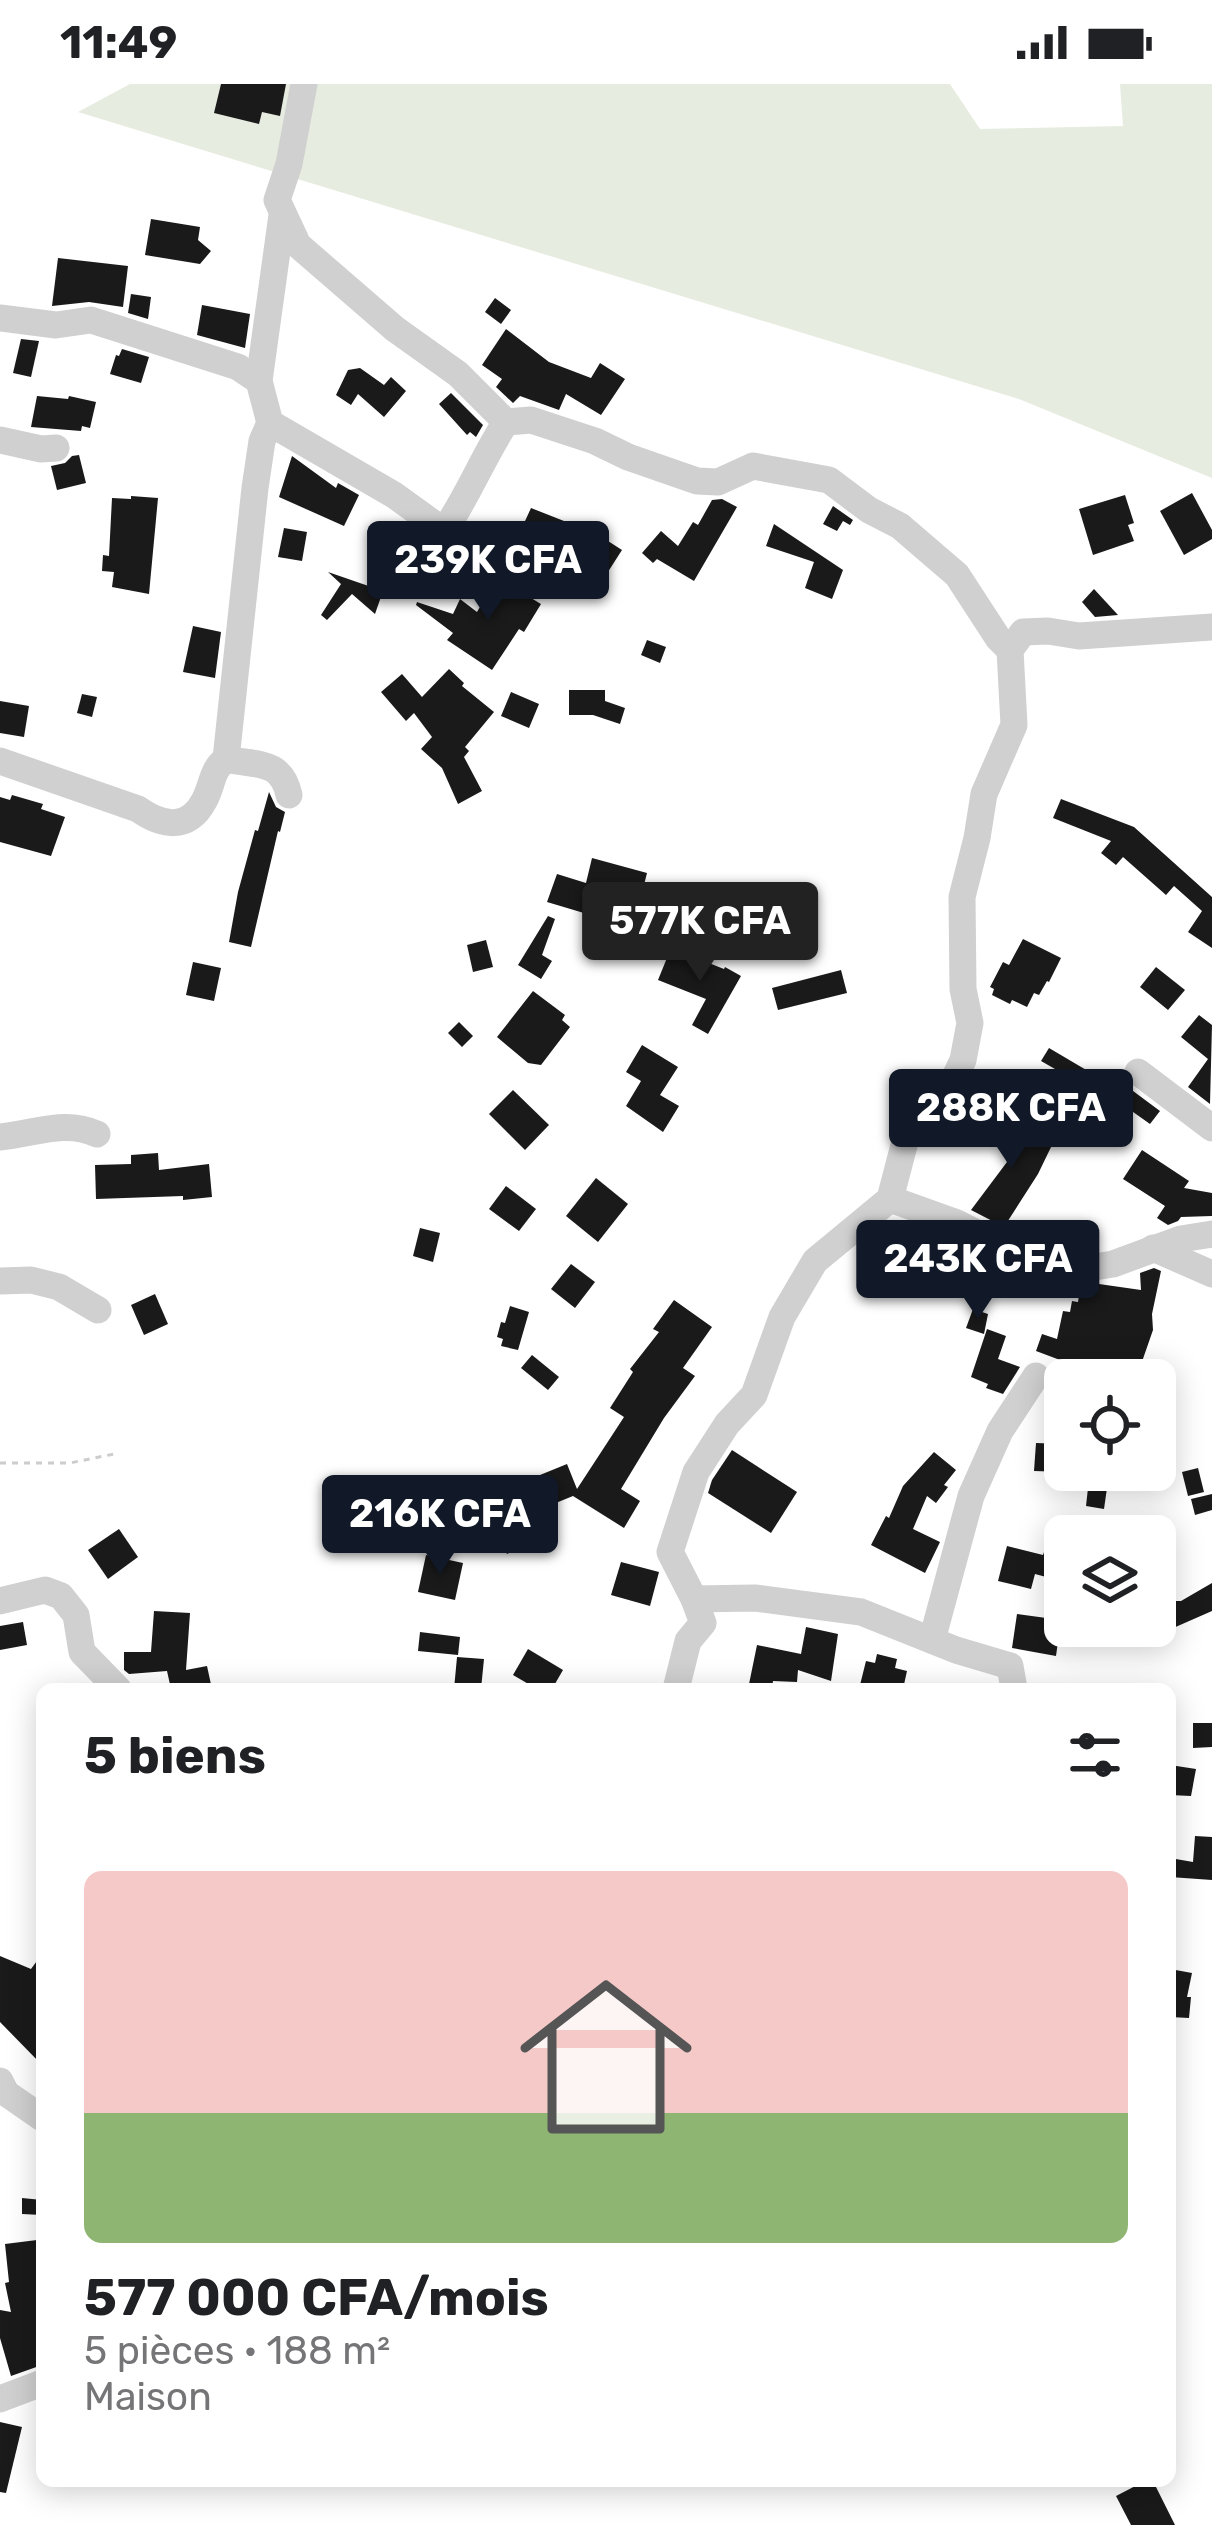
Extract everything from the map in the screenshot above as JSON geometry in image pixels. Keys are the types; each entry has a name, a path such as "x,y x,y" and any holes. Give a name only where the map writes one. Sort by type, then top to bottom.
{"street":[{"path":"304,84 277,200 298,245 394,328 458,374 506,422 531,420 697,481 718,482 754,466 829,480 900,526 957,575 1010,650"},
{"path":"226,759 255,488 262,441 270,423 259,381 282,214"},
{"path":"0,318 56,325 91,320 238,367 259,381"},
{"path":"444,531 506,422"},
{"path":"270,423 394,495 444,531 455,551 539,577"},
{"path":"0,440 56,448"},
{"path":"678,1683 688,1641 703,1623 670,1552 696,1472 727,1424 754,1395 782,1317 815,1261 890,1199 909,1126 948,1092 963,1060 970,1023 963,989 962,897 984,794 1014,725 1010,650 1024,632 1078,636 1212,627"},
{"path":"0,760 138,809 155,821 181,823 197,812 215,767 226,759 274,767 285,778 289,795"},
{"path":"1138,1072 1212,1128"},
{"path":"0,1137 56,1126 82,1127 98,1134"},
{"path":"890,1199 1070,1271 1113,1264 1181,1239 1212,1234"},
{"path":"1153,1248 1212,1274"},
{"path":"0,1281 31,1280 59,1287 98,1310"},
{"path":"932,1640 970,1496 1000,1430 1036,1376"},
{"path":"0,1601 46,1590 61,1596 76,1615 82,1652 112,1683"},
{"path":"694,1599 755,1598 861,1612 1010,1666 1013,1683"},
{"path":"0,2081 21,2110"},
{"path":"0,2399 36,2385"}],"path":[{"path":"0,1462 70,1462 114,1454"}],"shaded area":[{"path":"130,84 950,84 980,129 1123,126 1120,84 1212,84 1212,478 1019,399 78,112"}],"building":[{"path":"221,84 286,84 280,116 262,112 259,124 214,113"},
{"path":"151,219 200,227 198,240 211,251 200,264 145,255"},
{"path":"58,258 128,266 123,307 89,302 52,306"},
{"path":"131,294 151,297 148,319 128,313"},
{"path":"495,298 511,310 501,324 485,312"},
{"path":"202,305 250,314 245,348 197,335"},
{"path":"506,329 549,362 591,378 600,363 625,379 601,415 566,394 559,410 520,396 513,403 496,387 502,379 482,365"},
{"path":"21,339 39,341 31,377 13,373"},
{"path":"122,349 149,357 141,383 110,374"},
{"path":"360,368 384,385 391,377 406,391 384,417 358,394 351,405 336,395 348,370"},
{"path":"451,393 483,425 476,437 467,435 439,404"},
{"path":"37,396 96,402 90,428 31,427"},
{"path":"79,455 86,483 57,490 51,466"},
{"path":"292,456 336,488 338,483 359,495 344,526 279,497"},
{"path":"1192,493 1212,539 1184,555 1160,511"},
{"path":"1125,495 1134,541 1093,555 1079,509"},
{"path":"112,498 158,498 149,594 112,587 114,572 102,571 103,555 109,556"},
{"path":"722,499 737,507 694,581 642,553 661,531 678,546 693,522 698,525 712,500"},
{"path":"833,506 853,520 850,525 843,521 837,531 823,524"},
{"path":"531,508 597,534 622,550 597,589 574,574 580,565 520,532"},
{"path":"774,524 843,570 832,599 805,588 814,562 766,546"},
{"path":"284,528 307,532 302,561 278,557"},
{"path":"373,540 407,558 399,574 368,555"},
{"path":"328,572 383,591 375,614 352,594 327,620 321,615 341,584"},
{"path":"494,583 541,604 492,670 447,640 453,633 416,605 453,614 460,599 477,612"},
{"path":"1094,589 1118,615 1095,617 1082,602"},
{"path":"193,626 221,632 215,678 183,672"},
{"path":"647,640 666,647 660,663 641,655"},
{"path":"449,669 494,712 465,747 469,751 464,757 482,791 458,804 442,768 421,749 432,737 414,713 406,721 381,692 402,674 422,697"},
{"path":"569,690 605,690 605,701 625,708 620,724 593,715 569,715"},
{"path":"511,692 539,704 529,728 501,716"},
{"path":"82,694 97,697 92,717 77,713"},
{"path":"0,701 29,706 24,737 0,733"},
{"path":"269,792 276,807 285,812 251,947 229,942 238,892"},
{"path":"12,795 65,817 51,856 0,842 0,797 10,800"},
{"path":"1061,799 1134,827 1212,897 1212,948 1188,932 1202,911 1174,886 1166,895 1123,857 1116,865 1101,853 1111,841 1053,818"},
{"path":"592,858 647,873 640,901 651,905 639,939 601,927 604,919 547,902 557,874 586,883"},
{"path":"548,916 555,919 542,955 552,961 541,979 518,965"},
{"path":"1023,939 1061,958 1049,982 1039,995 1034,993 1027,1007 992,995 990,987"},
{"path":"486,940 493,967 473,972 467,945"},
{"path":"671,948 741,976 708,1034 692,1025 706,999 658,980"},
{"path":"193,962 221,968 214,1001 186,995"},
{"path":"1156,967 1185,990 1168,1010 1140,987"},
{"path":"841,970 847,993 778,1010 772,988"},
{"path":"533,991 565,1015 562,1020 570,1027 541,1065 528,1063 497,1037"},
{"path":"1199,1015 1212,1025 1210,1104 1188,1087 1208,1059 1181,1037"},
{"path":"459,1022 473,1036 462,1047 448,1033"},
{"path":"642,1045 678,1067 660,1095 679,1106 663,1132 626,1106 641,1081 626,1072"},
{"path":"1049,1048 1093,1074 1083,1085 1041,1061"},
{"path":"1090,1081 1112,1097 1094,1122 1071,1107"},
{"path":"1129,1088 1160,1111 1150,1124 1119,1102"},
{"path":"513,1090 549,1125 525,1150 489,1114"},
{"path":"993,1117 1052,1145 1004,1227 971,1210 1007,1162 1000,1145 983,1137"},
{"path":"1142,1150 1189,1181 1184,1188 1212,1193 1212,1216 1181,1217 1168,1225 1157,1218 1165,1206 1123,1179"},
{"path":"158,1153 159,1170 209,1164 212,1197 96,1199 95,1165 131,1164 131,1155"},
{"path":"596,1178 628,1204 598,1242 566,1216"},
{"path":"506,1186 536,1209 519,1231 489,1209"},
{"path":"420,1228 440,1233 433,1262 413,1256"},
{"path":"987,1258 1024,1275 1023,1285 983,1281"},
{"path":"571,1264 595,1282 575,1308 551,1289"},
{"path":"1154,1268 1161,1271 1153,1330 1143,1359 1057,1359 1036,1351 1042,1334 1057,1339 1063,1311 1070,1312 1072,1301 1078,1302 1080,1288 1099,1284 1141,1290 1140,1273"},
{"path":"155,1294 168,1324 144,1335 131,1305"},
{"path":"674,1300 712,1327 683,1368 695,1376 621,1489 640,1501 624,1528 573,1496 541,1509 553,1528 507,1554 488,1512 518,1498 515,1493 540,1475 567,1464 577,1489 624,1417 610,1408"},
{"path":"510,1306 529,1312 518,1350 501,1346 503,1339 497,1337"},
{"path":"973,1309 988,1314 984,1334 966,1328"},
{"path":"987,1329 1006,1336 998,1359 1020,1367 1003,1394 971,1377"},
{"path":"532,1355 559,1377 548,1390 521,1368"},
{"path":"1036,1443 1044,1443 1044,1471 1034,1471"},
{"path":"732,1450 797,1492 771,1533 708,1493"},
{"path":"934,1452 956,1470 936,1503 927,1496 913,1529 940,1542 925,1573 871,1545 903,1486"},
{"path":"1198,1468 1204,1492 1188,1496 1182,1472"},
{"path":"1088,1491 1107,1491 1104,1509 1086,1506"},
{"path":"1212,1494 1212,1510 1195,1515 1191,1499"},
{"path":"119,1529 138,1557 108,1579 88,1550"},
{"path":"1007,1546 1043,1555 1044,1576 1035,1574 1031,1589 998,1581"},
{"path":"426,1555 463,1563 455,1600 418,1592"},
{"path":"621,1562 659,1572 650,1606 611,1595"},
{"path":"1212,1583 1212,1611 1176,1627 1176,1601"},
{"path":"154,1611 190,1613 186,1670 207,1666 211,1683 170,1683 167,1671 129,1674 124,1670 124,1652 151,1652"},
{"path":"1017,1614 1044,1618 1044,1647 1057,1647 1056,1656 1012,1648"},
{"path":"23,1622 27,1645 0,1650 0,1626"},
{"path":"806,1627 838,1634 831,1681 798,1670 797,1682 749,1683 757,1645 801,1654"},
{"path":"420,1632 460,1637 458,1655 418,1651"},
{"path":"528,1649 563,1670 555,1683 527,1683 513,1675"},
{"path":"877,1654 897,1659 895,1668 907,1671 904,1683 860,1683 866,1661 875,1663"},
{"path":"457,1657 484,1659 482,1683 455,1683"},
{"path":"1193,1723 1212,1723 1212,1747 1193,1748"},
{"path":"1176,1766 1196,1769 1191,1796 1176,1795"},
{"path":"1195,1836 1212,1837 1212,1880 1176,1877 1176,1859 1193,1862"},
{"path":"0,1956 31,1969 36,1962 36,2059 0,2022"},
{"path":"1176,1970 1192,1973 1189,2018 1176,2017"},
{"path":"22,2198 36,2199 36,2215 22,2214"},
{"path":"36,2240 36,2367 11,2376 0,2338 0,2310 11,2312 5,2244"},
{"path":"0,2422 22,2427 6,2493 0,2492"},
{"path":"1133,2487 1156,2487 1175,2525 1131,2525 1116,2496"}]}
